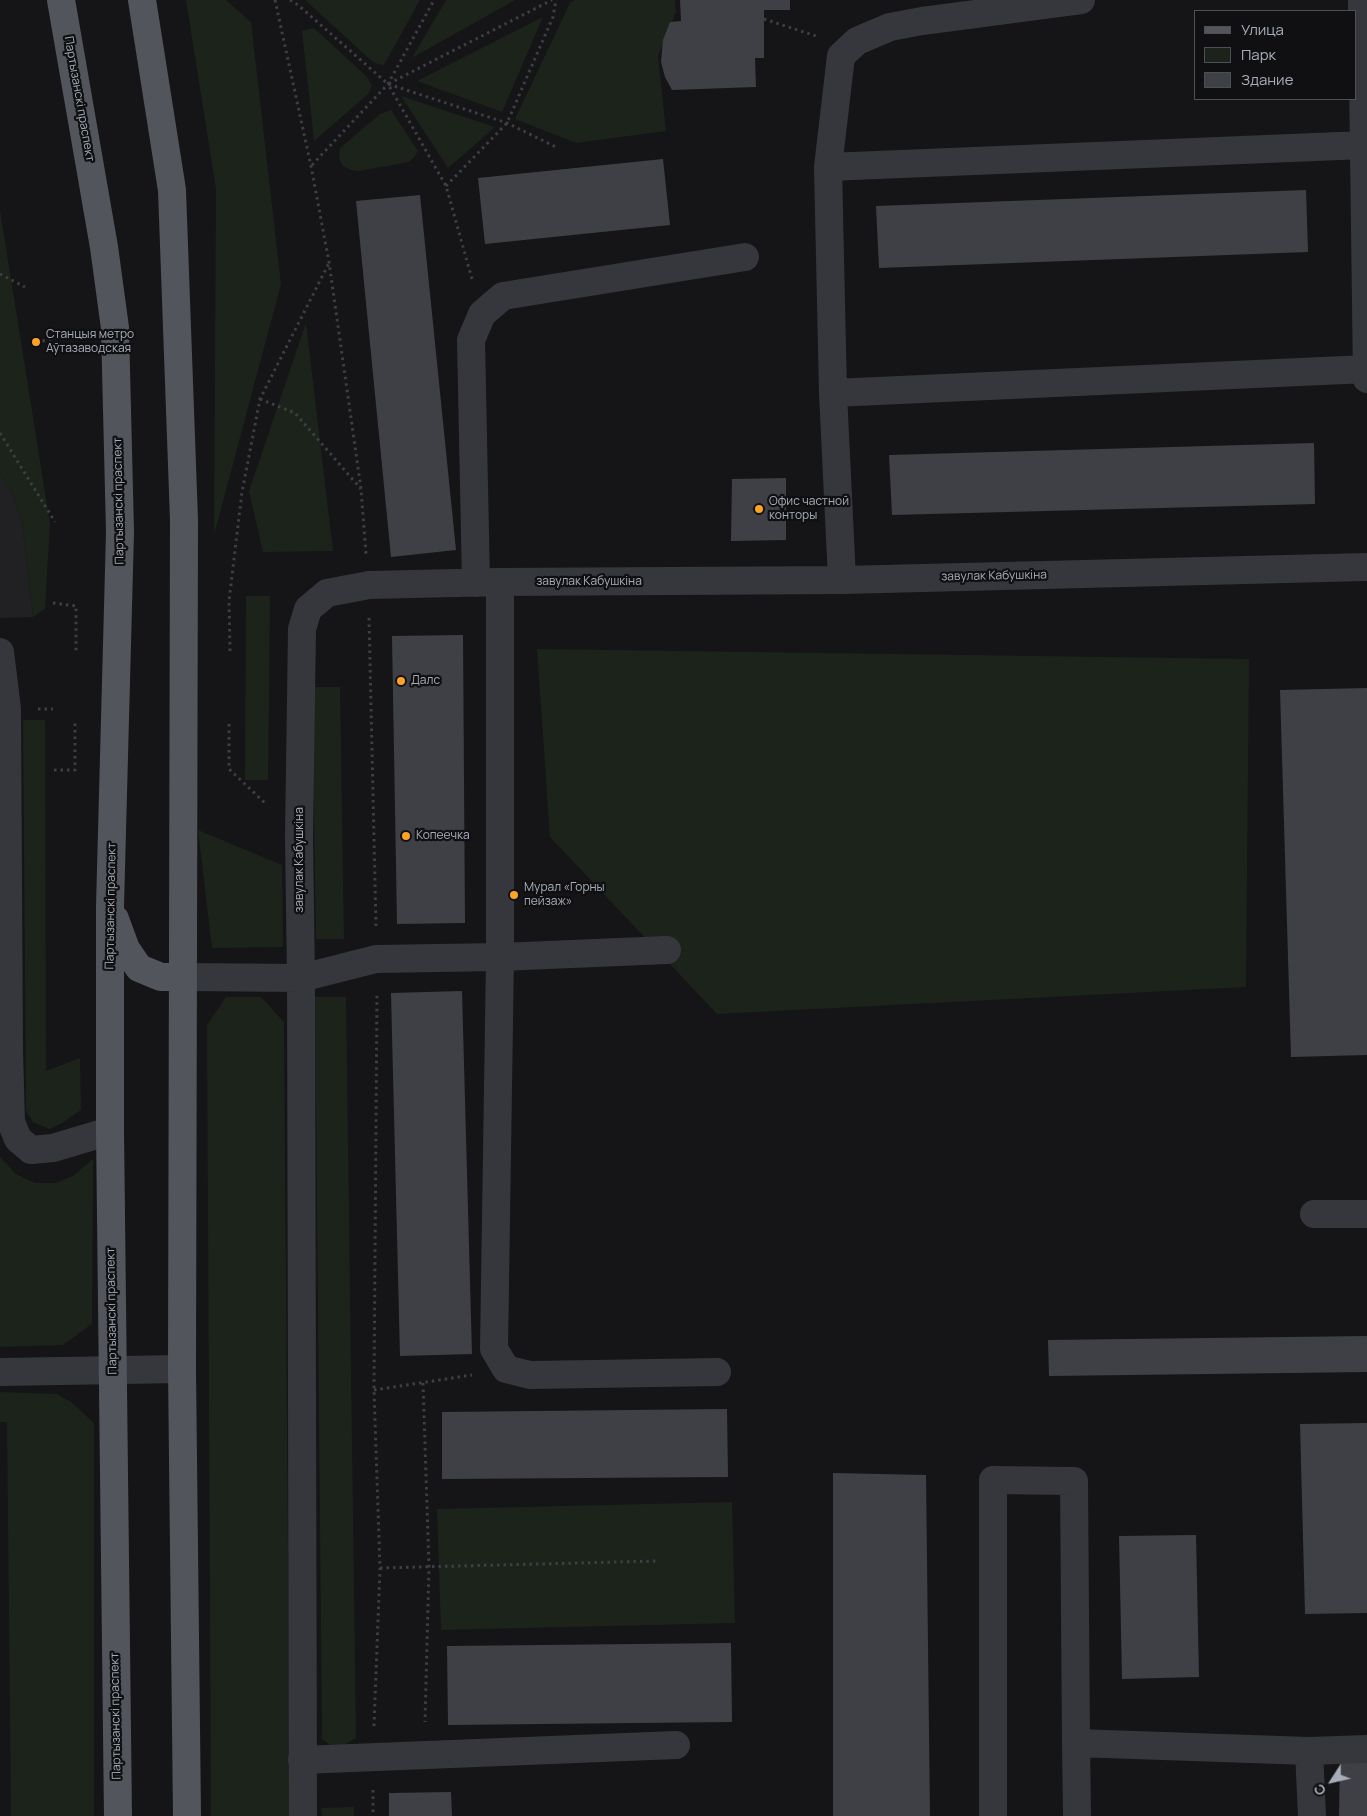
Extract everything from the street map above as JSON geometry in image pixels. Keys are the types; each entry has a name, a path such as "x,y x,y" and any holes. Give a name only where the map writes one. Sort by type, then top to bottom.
{"main road":[{"name":"Партызанскі праспект","path":"62,0 104,247 115,328 120,532 110,906 110,1131 118,1816"},
{"path":"142,0 172,190 184,520 182,1369 187,1816"},
{"path":"110,906 126,949 139,968 161,977 182,977"}],"street":[{"path":"842,580 833,393 828,167 841,56 857,41 890,27 1081,0"},
{"path":"1362,0 1367,379"},
{"path":"828,167 1364,145"},
{"path":"717,1372 530,1376 506,1369 494,1349 500,957 488,583 471,340 482,314 503,296 745,257"},
{"path":"833,393 1367,369"},
{"name":"завулак Кабушкіна","path":"303,1816 299,837 302,628 308,609 327,593 369,585 842,580 1367,567"},
{"path":"0,652 8,709 11,1122 18,1139 31,1150 53,1148 110,1131"},
{"path":"182,977 301,978 376,959 500,957 667,950"},
{"path":"1314,1214 1367,1214"},
{"path":"0,1372 182,1369"},
{"path":"993,1816 993,1480 1074,1481 1077,1816"},
{"path":"1076,1743 1309,1751 1367,1749"},
{"path":"302,1760 676,1746"},
{"path":"1309,1751 1312,1816"}],"path":[{"path":"275,0 311,166 329,262 361,489 369,585 376,959 374,1390 380,1568 373,1758 373,1816"},
{"path":"290,0 298,4 388,84 446,186 482,314"},
{"path":"311,166 388,84 434,0"},
{"path":"388,84 552,0"},
{"path":"446,186 507,123 553,17 556,0"},
{"path":"388,84 507,123 558,148"},
{"path":"230,651 230,601 242,492 260,399 329,262"},
{"path":"0,274 25,287"},
{"path":"36,342 115,328"},
{"path":"260,399 295,413 361,489"},
{"path":"0,433 55,522"},
{"path":"53,603 76,606 76,651"},
{"path":"54,770 75,770 75,722"},
{"path":"229,724 229,769 299,837"},
{"path":"374,1390 506,1369"},
{"path":"423,1383 429,1566 424,1755"},
{"path":"380,1568 657,1560"}],"shaded area":[{"path":"0,473 13,495 22,523 33,617 0,618"}],"green space":[{"path":"186,0 226,0 251,22 281,284 214,535 216,189"},
{"path":"305,0 420,0 384,65 374,63"},
{"path":"446,0 515,0 412,58"},
{"path":"575,0 675,0 676,12 658,56 666,131 576,143 515,119 570,3"},
{"path":"543,17 502,112 417,81"},
{"path":"314,28 366,76 372,85 368,94 314,141 302,31"},
{"path":"401,96 495,127 448,168"},
{"path":"391,110 418,151 415,156 409,162 359,171 343,166 339,158 340,148 380,114"},
{"path":"0,210 50,524 45,609 33,617 22,523 13,495 0,473"},
{"path":"306,323 333,551 263,552 249,491"},
{"path":"246,596 270,596 268,780 245,780"},
{"path":"537,649 1249,659 1246,987 717,1014 550,837"},
{"path":"312,687 340,687 344,939 316,939"},
{"path":"23,720 45,720 46,1071 80,1058 81,1110 49,1129 33,1122 26,1111"},
{"path":"198,830 282,865 283,947 212,948"},
{"path":"226,997 261,997 284,1022 290,1816 211,1816 207,1025"},
{"path":"315,997 346,997 356,1738 336,1749 322,1739"},
{"path":"0,1157 16,1174 35,1183 56,1183 73,1176 93,1159 92,1324 63,1345 0,1347"},
{"path":"0,1392 57,1394 71,1402 94,1423 94,1816 11,1816 7,1422 0,1422"},
{"path":"732,1502 735,1623 441,1630 437,1509"},
{"path":"354,1807 354,1816 322,1816 321,1808"}],"building":[{"path":"680,0 790,0 790,10 764,10 764,58 755,58 756,87 672,90 665,77 661,62 663,40 670,22 681,21"},
{"path":"663,159 670,225 485,244 478,178"},
{"path":"1306,190 1308,252 879,268 876,206"},
{"path":"420,195 456,550 391,557 356,201"},
{"path":"1314,443 1315,504 892,515 889,455"},
{"name":"Офис частной конторы","path":"786,478 786,540 731,541 732,479"},
{"path":"463,635 465,923 397,924 392,636"},
{"path":"1367,688 1367,1055 1291,1057 1280,690"},
{"path":"462,991 472,1354 400,1356 391,993"},
{"path":"1367,1336 1367,1372 1049,1376 1048,1340"},
{"path":"727,1409 728,1477 442,1479 442,1412"},
{"path":"1367,1423 1367,1613 1305,1614 1300,1424"},
{"path":"833,1473 926,1475 930,1816 833,1816"},
{"path":"1196,1535 1199,1677 1122,1679 1119,1536"},
{"path":"731,1643 732,1722 448,1725 447,1646"},
{"path":"1340,1758 1367,1759 1367,1816 1339,1816"},
{"path":"451,1792 452,1816 389,1816 389,1793"}],"place":[{"name":"Станцыя метро Аўтазаводская","path":"36,342"},
{"name":"Офис частной конторы","path":"759,509"},
{"name":"Далс","path":"401,681"},
{"name":"Копеечка","path":"406,836"},
{"name":"Мурал «Горны пейзаж»","path":"514,895"}]}
